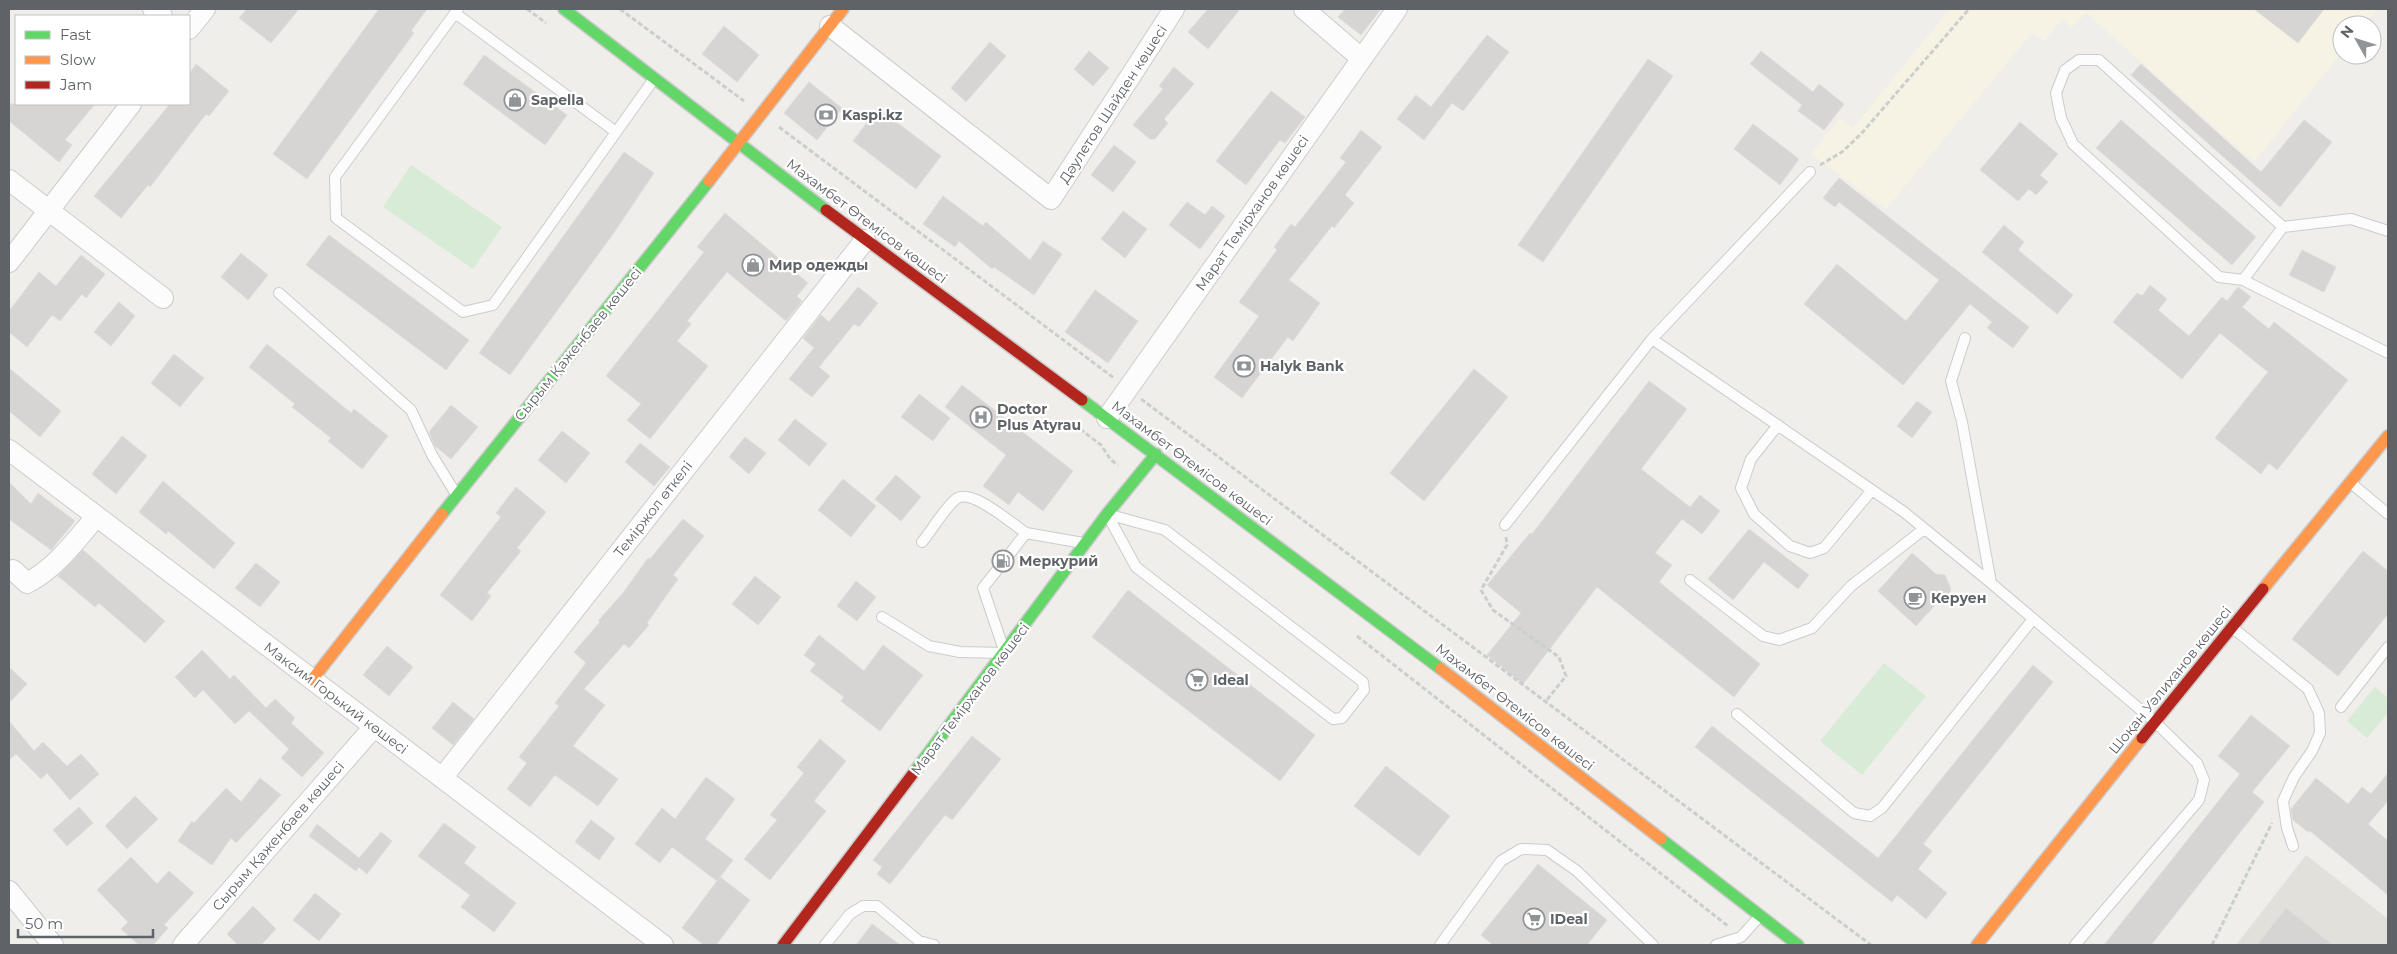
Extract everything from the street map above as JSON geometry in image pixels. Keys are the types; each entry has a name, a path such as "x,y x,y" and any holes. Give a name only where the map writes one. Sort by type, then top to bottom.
{"main road":[{"name":"Махамбет Өтемісов көшесі","path":"564,9 865,240 1156,454 1442,669 1794,943"},
{"name":"Сырым Қаженбаев көшесі","path":"312,680 457,495 740,144 843,9"},
{"name":"Шоқан Уәлиханов көшесі","path":"1977,945 2155,722 2388,436"},
{"name":"Марат Темірханов көшесі","path":"783,945 1005,653 1107,514 1156,454"}],"street":[{"path":"190,28 205,9"},
{"name":"Дәулетов Шайден көшесі","path":"830,26 1051,199 1174,9"},
{"path":"1304,9 1362,59"},
{"name":"Марат Темірханов көшесі","path":"1107,418 1397,9"},
{"path":"9,262 130,105"},
{"path":"9,180 163,298"},
{"name":"Теміржол өткелі","path":"442,778 865,240"},
{"name":"Максим Горький көшесі","path":"9,450 663,945"},
{"path":"13,570 27,583 38,578 96,517"},
{"name":"Сырым Қаженбаев көшесі","path":"183,945 374,728"},
{"path":"9,891 53,945"}],"lane":[{"path":"616,132 457,11 335,177 336,218 463,312 493,305 616,132 654,78"},
{"path":"2283,227 2099,60 2079,60 2065,70 2056,93 2061,118 2073,144 2219,277 2243,280 2388,353"},
{"path":"1505,525 1652,339 1810,172"},
{"path":"2243,280 2283,227 2351,219 2388,231"},
{"path":"279,293 411,410 432,455 457,495"},
{"path":"1965,338 1951,381 1962,422 1991,583"},
{"path":"1652,339 1872,490 1924,529 1991,583 2155,722 2197,763 2204,780 2200,800 2075,945"},
{"path":"1778,425 1751,458 1741,488 1754,514 1790,546 1810,553 1824,548 1872,490"},
{"path":"2350,483 2388,514"},
{"path":"922,542 957,498 966,496 977,498 1026,533 1086,543"},
{"path":"1107,514 1165,530 1363,682 1364,690 1342,718 1333,719 1136,567 1107,514"},
{"path":"1690,580 1763,636 1779,640 1812,628 1851,586 1924,529"},
{"path":"882,618 929,646 960,652 1005,653 983,588 1026,533"},
{"path":"1737,714 1854,813 1870,816 1882,808 2033,619"},
{"path":"2232,628 2308,689 2319,713 2320,733 2312,751 2294,777 2283,801 2287,828 2293,846"},
{"path":"2341,707 2388,647"},
{"path":"1440,945 1500,861 1521,849 1547,850 1577,871 1653,945"},
{"path":"825,945 850,914 863,906 877,906 918,943 934,945"},
{"path":"1716,945 1741,937 1760,916"}],"path":[{"path":"620,9 1871,945"},
{"path":"1810,172 1842,152 1862,134 1969,9"},
{"path":"1505,525 1507,545 1481,590 1493,610 1559,657 1566,676 1546,702"},
{"path":"2212,945 2283,801"}],"shaded area":[{"path":"1950,9 2377,9 2372,15 2332,15 2332,64 2254,162 2086,13 2072,27 2062,19 2044,41 2032,33 1886,209 1811,154 1840,118 1853,128"},
{"path":"2306,855 2388,919 2388,945 2236,945"}],"green space":[{"path":"411,165 502,227 473,269 383,207"},
{"path":"1884,663 1926,696 1862,775 1820,741"},
{"path":"2375,687 2388,698 2388,713 2367,738 2347,721"}],"building":[{"path":"247,9 299,9 271,43 239,18"},
{"path":"379,9 427,9 411,31 414,33 307,179 273,154"},
{"path":"1208,9 1240,9 1208,49 1188,32"},
{"path":"1345,9 1381,9 1361,35 1338,17"},
{"path":"2254,9 2324,9 2298,43"},
{"path":"724,26 759,55 737,82 702,54"},
{"path":"1487,35 1509,52 1463,111 1452,103 1424,140 1397,119 1416,95 1431,107"},
{"path":"990,42 1006,56 966,102 951,88"},
{"path":"1089,51 1109,68 1093,86 1074,69"},
{"path":"1761,51 1813,92 1819,84 1844,104 1824,130 1798,111 1802,105 1750,64"},
{"name":"Sapella","path":"484,55 567,115 545,145 463,84"},
{"path":"1648,59 1673,76 1543,262 1518,245"},
{"path":"196,64 229,91 209,116 206,114 150,187 148,185 121,218 94,196 169,105 190,105 190,73"},
{"path":"2141,64 2261,172 2304,120 2332,142 2280,207 2131,75"},
{"path":"1174,67 1194,84 1164,119 1168,123 1155,139 1150,139 1133,125 1163,89 1159,86"},
{"path":"809,82 842,108 817,140 784,113"},
{"path":"1271,91 1305,117 1285,143 1280,140 1246,185 1216,161"},
{"path":"9,104 94,105 65,140 72,145 59,162 9,121"},
{"path":"878,108 941,156 916,189 853,141"},
{"path":"2121,120 2256,237 2232,265 2096,148"},
{"path":"2020,122 2058,154 2040,175 2048,182 2036,195 2029,189 2018,201 1980,170"},
{"path":"1753,124 1799,159 1780,185 1734,149"},
{"path":"1361,130 1382,147 1345,195 1354,203 1334,228 1332,226 1289,280 1320,303 1293,341 1288,337 1242,398 1214,377 1259,316 1239,302 1277,250 1274,247 1291,224 1295,227 1346,162 1340,158"},
{"path":"1114,145 1136,162 1113,192 1091,175"},
{"path":"624,152 654,173 613,234 510,375 479,353"},
{"path":"1839,178 2029,327 2013,348 1987,328 1992,322 1970,304 1903,385 1804,304 1837,264 1906,321 1939,280 1839,202 1835,207 1823,198"},
{"path":"943,196 983,226 986,222 1030,260 1043,241 1062,254 1034,295 994,267 992,269 959,241 955,247 923,224"},
{"path":"1187,202 1205,215 1212,206 1225,216 1200,249 1169,225"},
{"path":"1123,211 1147,229 1125,258 1101,239"},
{"path":"725,213 808,283 797,296 802,301 786,321 727,272 687,321 691,324 677,341 708,366 650,439 627,420 641,404 606,376 704,252 697,247"},
{"path":"2004,225 2024,242 2018,250 2073,295 2057,314 1982,252"},
{"path":"329,235 469,340 446,370 306,265"},
{"path":"2302,250 2336,267 2324,292 2289,275"},
{"path":"241,253 268,275 248,300 221,277"},
{"path":"81,255 105,274 86,298 82,294 60,321 52,315 27,347 9,332 9,311 39,272 56,286"},
{"path":"2150,285 2167,299 2158,310 2189,336 2222,297 2227,301 2238,287 2251,297 2242,307 2269,329 2274,322 2348,380 2277,470 2269,463 2261,474 2215,438 2268,372 2220,333 2182,379 2113,322 2137,293 2142,296"},
{"path":"858,287 878,303 859,327 854,324 819,367 830,376 812,397 789,379 814,348 803,338 821,315 829,322"},
{"path":"1095,290 1138,321 1108,363 1065,332"},
{"path":"119,302 135,316 111,346 94,332"},
{"path":"267,344 351,413 354,409 388,436 362,469 328,441 331,438 292,407 295,404 249,367"},
{"path":"174,354 204,378 180,407 151,383"},
{"path":"9,368 61,411 40,437 9,411"},
{"path":"1474,369 1508,397 1424,501 1390,473"},
{"path":"1649,381 1687,409 1641,469 1690,507 1700,495 1720,511 1702,534 1682,519 1655,553 1672,565 1659,582 1760,664 1734,697 1597,587 1523,684 1487,655 1521,613 1487,585 1530,533 1532,534"},
{"path":"962,385 1073,471 1043,511 1018,492 1009,505 983,486 1006,455 945,407"},
{"path":"919,394 950,418 933,441 901,417"},
{"path":"1917,401 1932,412 1912,438 1897,426"},
{"path":"451,405 478,427 451,459 435,446 429,432"},
{"path":"795,419 827,444 809,466 778,440"},
{"path":"562,431 590,453 566,483 538,460"},
{"path":"122,436 147,456 116,494 92,474"},
{"path":"745,437 766,453 749,474 729,457"},
{"path":"640,443 670,467 654,486 625,462"},
{"path":"896,475 921,497 901,521 875,499"},
{"path":"843,479 876,506 851,537 818,510"},
{"path":"163,481 235,543 214,569 168,531 166,534 139,512"},
{"path":"9,482 31,504 38,493 75,521 51,550 9,519"},
{"path":"516,487 546,512 517,548 521,551 487,593 491,596 472,621 440,595 501,517 496,513"},
{"path":"683,519 704,536 673,575 678,579 647,623 649,625 629,648 624,644 584,689 605,705 573,746 618,779 598,806 555,775 530,807 507,789 527,763 519,757 559,706 555,703 586,663 574,652 623,593 648,558 650,559"},
{"path":"1749,529 1809,575 1798,589 1764,562 1733,600 1708,579"},
{"path":"83,550 165,621 145,643 99,603 95,607 58,576"},
{"path":"2363,551 2388,571 2388,614 2338,676 2292,639"},
{"path":"1912,553 1936,574 1945,575 1951,589 1947,600 1937,603 1916,626 1878,591"},
{"path":"256,563 280,582 260,607 235,588"},
{"path":"755,576 781,597 758,625 732,604"},
{"path":"856,581 876,597 857,621 837,606"},
{"name":"Ideal","path":"1128,590 1315,735 1280,781 1092,637"},
{"path":"819,635 864,671 883,645 923,675 880,731 841,701 844,697 810,671 816,664 804,655"},
{"path":"387,646 413,667 389,696 363,675"},
{"path":"202,650 230,679 234,675 266,708 275,699 295,718 291,723 324,753 302,777 281,758 289,749 249,711 235,724 203,690 195,698 175,677"},
{"path":"2033,665 2053,682 1923,844 1932,851 1918,869 1947,893 1926,919 1897,895 1892,902 1695,747 1712,726 1878,858"},
{"path":"9,667 27,684 9,703"},
{"path":"453,702 474,719 453,745 432,728"},
{"path":"2251,715 2290,746 2252,792 2264,802 2151,945 2104,945 2240,774 2218,756"},
{"path":"9,721 34,751 43,742 67,766 81,754 99,774 70,800 47,773 41,779 16,754 9,760"},
{"path":"972,736 1001,759 952,820 945,815 890,884 877,874 882,867 873,860"},
{"path":"820,739 846,761 814,801 826,811 770,880 744,859 777,820 770,815 804,773 797,767"},
{"path":"1386,766 1450,816 1419,856 1354,806"},
{"path":"2388,773 2388,801 2368,824 2388,841 2388,895 2310,831 2308,832 2293,820 2291,809 2316,778 2348,804 2362,787 2371,794"},
{"path":"706,777 735,799 705,839 733,860 717,881 672,847 660,863 635,844 662,808 675,819"},
{"path":"260,778 281,795 236,843 231,838 212,865 178,841 192,821 194,823 226,788 241,802"},
{"path":"135,796 158,819 127,849 105,826"},
{"path":"79,807 93,823 67,846 53,830"},
{"path":"591,820 615,838 599,860 575,842"},
{"path":"444,823 476,847 464,863 516,903 494,932 461,907 470,895 418,856"},
{"path":"317,824 359,858 381,832 392,841 367,874 359,867 356,871 309,836"},
{"path":"131,857 157,884 169,871 194,893 164,925 168,928 153,945 139,945 121,929 128,922 97,890"},
{"path":"1538,864 1607,920 1587,945 1493,945 1481,935"},
{"path":"720,877 750,900 716,945 704,945 682,928"},
{"path":"315,893 341,914 319,941 293,920"},
{"path":"253,906 276,929 261,945 238,945 227,934"},
{"path":"2286,908 2333,945 2257,945"},
{"path":"872,924 900,945 856,945"}],"traffic: fast":[{"path":"564,9 826,210"},
{"path":"442,514 709,181"},
{"path":"1082,400 1441,669"},
{"path":"915,771 1107,514 1156,454"},
{"path":"1661,839 1798,945"}],"traffic: slow":[{"path":"709,181 843,9"},
{"path":"2263,589 2388,436"},
{"path":"312,680 442,514"},
{"path":"1441,669 1661,839"},
{"path":"1977,945 2142,738"}],"traffic: jam":[{"path":"826,210 1082,400"},
{"path":"2142,738 2263,589"},
{"path":"783,945 915,771"}],"place":[{"name":"Sapella","path":"515,100"},
{"name":"Kaspi.kz","path":"826,115"},
{"name":"Мир одежды","path":"753,265"},
{"name":"Halyk Bank","path":"1244,366"},
{"name":"Doctor Plus Atyrau","path":"981,417"},
{"name":"Меркурий","path":"1003,561"},
{"name":"Керуен","path":"1915,598"},
{"name":"Ideal","path":"1197,680"},
{"name":"IDeal","path":"1534,919"}]}
